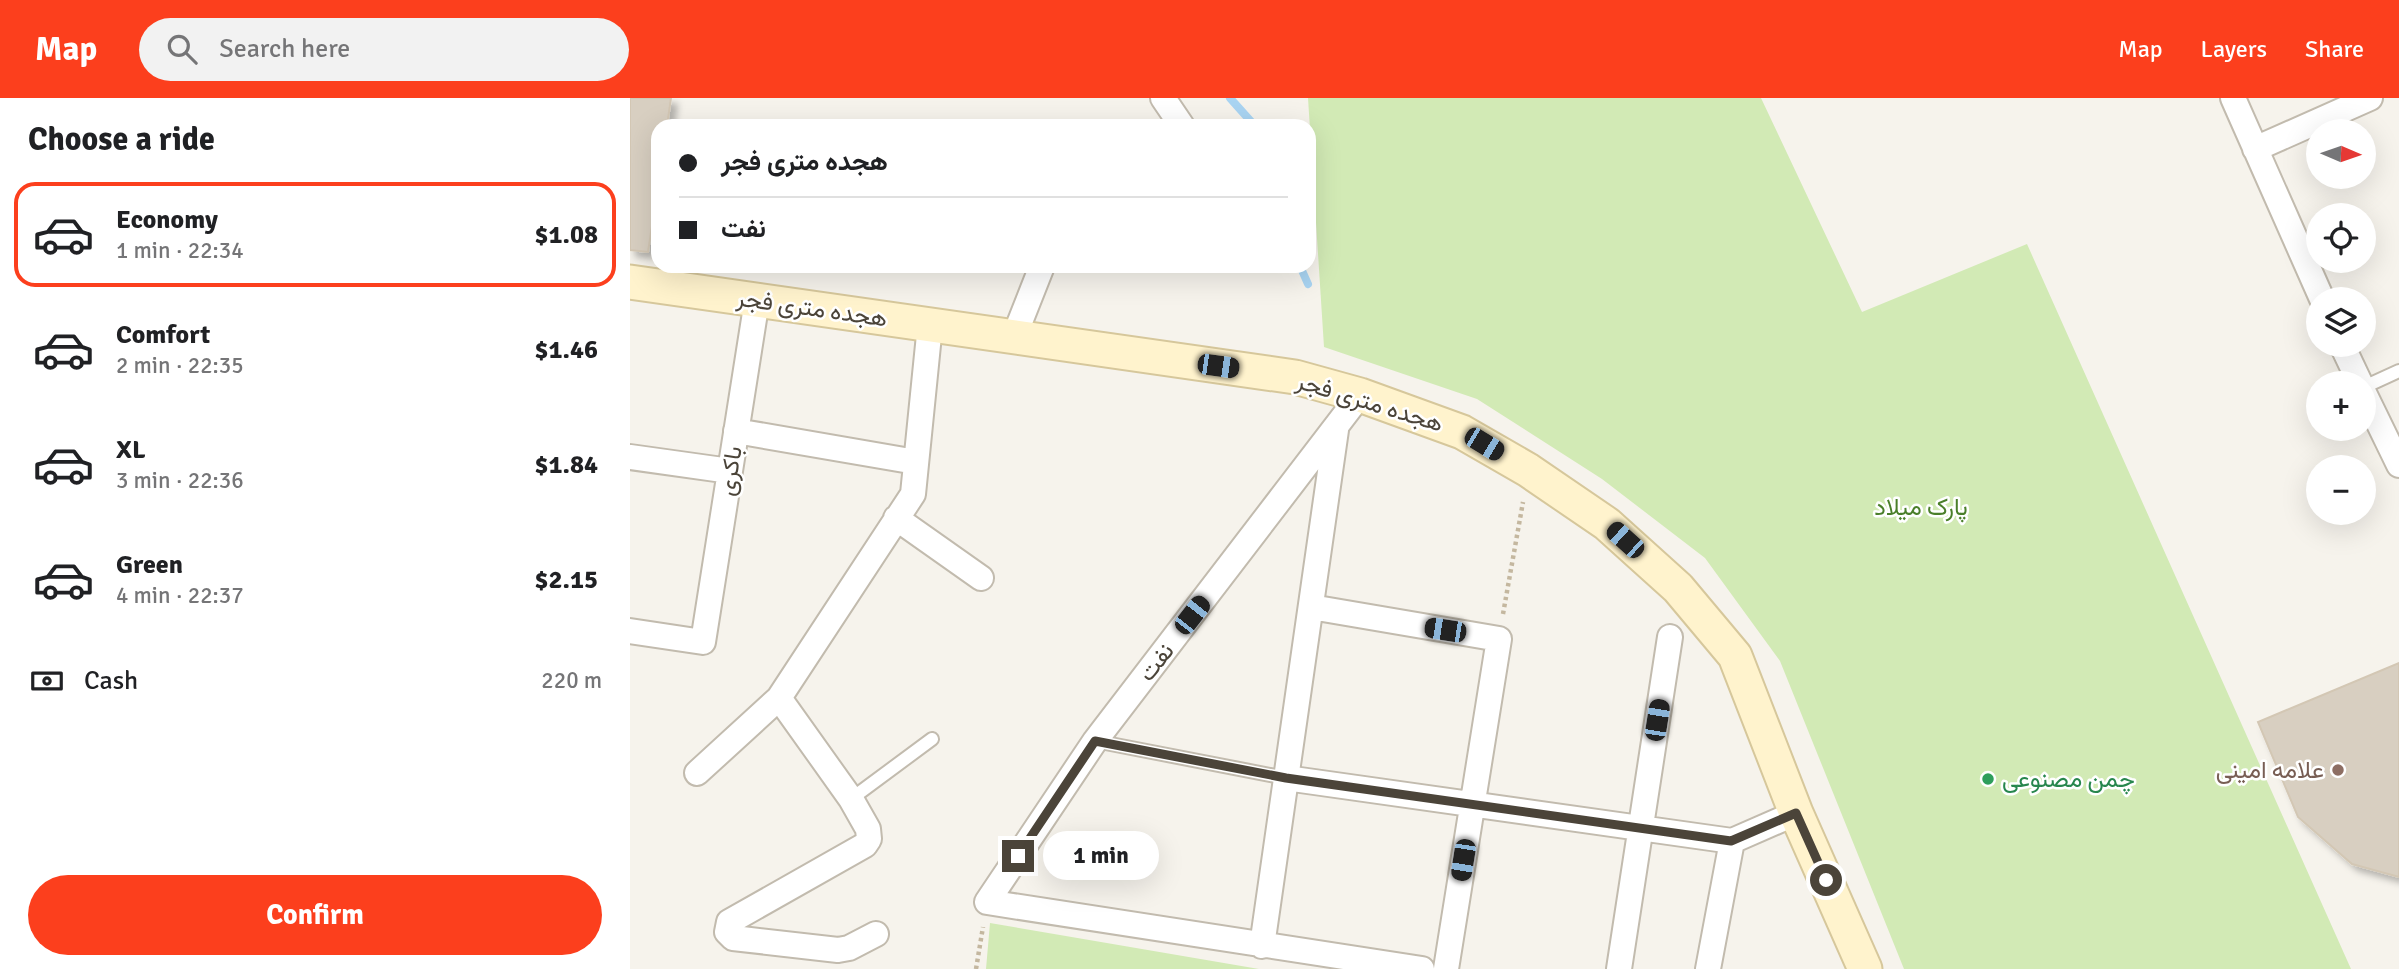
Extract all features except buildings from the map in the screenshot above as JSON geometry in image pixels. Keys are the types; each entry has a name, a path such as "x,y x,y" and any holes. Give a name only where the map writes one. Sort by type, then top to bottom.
{"street":[{"path":"1163,98 1177,119"},
{"path":"2233,98 2317,287"},
{"path":"2255,149 2370,98"},
{"path":"1014,337 1039,273"},
{"name":"هجده متری فجر","path":"630,282 1295,377 1360,395 1462,432 1528,470 1607,524 1678,588 1735,656 1796,813 1865,969"},
{"name":"باکری","path":"630,631 703,642 757,300"},
{"path":"697,773 779,698 913,494 930,325"},
{"name":"نفت","path":"987,902 1095,741 1360,395"},
{"path":"2376,418 2399,466"},
{"path":"1262,946 1337,426"},
{"path":"736,431 916,462"},
{"path":"630,457 730,471"},
{"path":"897,518 981,578"},
{"path":"1311,607 1499,639 1446,969"},
{"path":"1619,969 1670,638"},
{"path":"779,698 851,799 868,829 869,839 865,845 729,922 727,932 733,938 838,950 849,948 876,934"},
{"path":"1286,778 1731,841 1796,813"},
{"path":"1708,969 1731,841"},
{"path":"987,902 1422,969"}],"lane":[{"path":"2376,382 2399,371"},
{"path":"851,799 932,738"},
{"path":"1095,741 1286,778"}],"path":[{"path":"1499,639 1528,470"},
{"path":"976,969 987,902"}],"green space":[{"name":"پارک میلاد","path":"1308,98 1761,98 1862,312 2027,244 2351,969 1904,969 1780,661 1705,558 1602,479 1477,399 1324,347 1316,222 1316,119 1309,119"},
{"path":"990,923 1259,969 986,969"}],"waterway":[{"path":"1230,98 1249,119"},
{"path":"1303,273 1308,284"}],"place":[{"name":"علامه امینی","path":"2338,770"},
{"name":"چمن مصنوعی","path":"1988,779"}],"route":[{"path":"1018,856 1095,741 1286,778 1731,841 1796,813 1826,880"}]}
